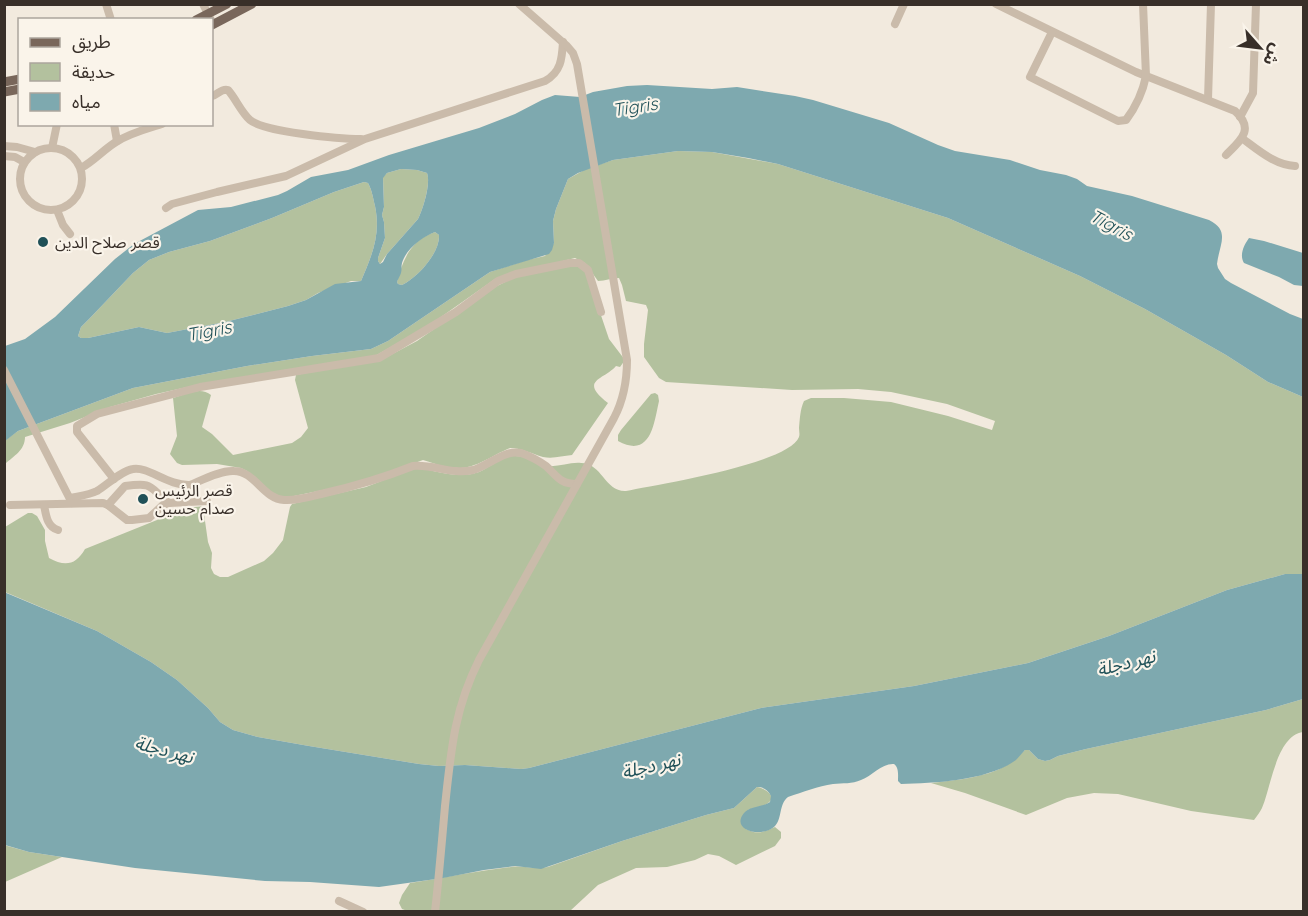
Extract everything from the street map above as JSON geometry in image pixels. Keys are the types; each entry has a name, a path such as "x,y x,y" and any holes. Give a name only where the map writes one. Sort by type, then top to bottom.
{"main road":[{"path":"213,18 227,4"},
{"path":"213,19 252,4"}],"street":[{"path":"203,4 210,18"},
{"path":"435,912 451,752 456,720 472,674 620,407 626,384 627,360 577,64 573,53 519,4"},
{"path":"895,24 904,4"},
{"path":"996,4 1146,76 1231,108 1238,113 1245,129 1243,139 1226,155"},
{"path":"1052,32 1030,77 1118,121 1126,120 1146,76 1143,4"},
{"path":"1208,99 1210,4"},
{"path":"1240,117 1253,93 1256,4"},
{"path":"166,208 178,202 286,176 365,139 545,81 557,71 562,62 562,42"},
{"path":"213,96 222,90 228,90 250,120 276,129 327,137 365,139"},
{"path":"52,148 57,126"},
{"path":"114,126 117,141"},
{"path":"81,168 96,159 117,141 156,126"},
{"path":"1243,139 1286,166 1295,166"},
{"path":"4,146 35,152"},
{"path":"52,148 67,153 75,160 81,168 83,178 80,192 70,204 48,211 39,208 25,195 20,176 24,162 35,152 52,148"},
{"path":"4,156 15,157 24,162"},
{"path":"57,210 63,225 70,234"},
{"path":"114,479 77,432 77,426 97,414 200,387 379,358 456,312 498,281 516,274 570,262 579,263 588,270 601,312"},
{"path":"4,370 71,501"},
{"path":"71,501 96,491 135,469 185,485 224,472 237,471 247,475 272,496 282,500 296,500 358,486 413,466 421,465 452,472 469,471 514,452 539,462 563,482 577,484"},
{"path":"108,505 125,486 143,484 151,486 168,502"},
{"path":"10,505 44,505 71,501 103,503 128,520 132,520 149,518 168,502 207,501"},
{"path":"44,505 50,526 58,530"},
{"path":"339,901 363,912"}],"green space":[{"path":"678,151 712,152 778,164 948,218 1080,276 1145,309 1268,382 1303,397 1303,574 1285,574 1227,590 1109,636 1028,663 914,686 761,708 521,769 419,764 258,737 233,730 220,722 177,680 151,662 97,631 5,592 5,527 28,513 37,516 45,530 49,558 60,563 70,563 78,558 85,549 157,520 172,509 206,506 204,514 212,553 211,568 214,574 228,577 264,561 273,553 283,540 292,504 366,487 415,468 464,475 479,472 504,458 518,456 548,466 588,464 613,487 626,491 720,472 772,456 790,447 799,437 804,401 811,398 891,402 992,430 995,421 947,404 891,392 858,389 792,390 666,382 659,378 644,357 648,310 646,305 626,301 619,278 598,281 585,263 575,258 495,279 431,324 375,356 201,384 110,407 25,437 21,449 5,464 4,441 18,431 133,388 247,366 371,349 388,341 490,272 545,256 554,243 553,221 568,179 586,169 613,160"},
{"path":"401,169 427,173 426,196 418,219 380,264 378,258 385,238 382,215 383,177 387,173"},
{"path":"364,182 368,183 371,191 377,226 372,253 361,281 351,281 288,306 225,322 167,333 139,327 88,338 78,336 81,327 133,273 149,260 210,241"},
{"path":"435,232 439,235 432,257 415,276 402,285 398,284 402,266 409,252 419,240"},
{"path":"575,264 586,271 609,339 625,360 620,367 616,366 596,381 595,389 608,403 572,455 547,458 510,448 478,464 461,468 442,466 423,460 362,482 294,496 280,496 272,493 241,468 217,464 182,465 177,463 170,454 177,436 173,398 198,391 211,395 202,427 233,455 292,443 308,428 295,380 296,375 385,358 417,341 493,288 515,277"},
{"path":"655,393 659,401 649,436 638,445 618,441 621,430 651,394"},
{"path":"1303,699 1303,732 1286,743 1276,764 1262,808 1254,820 1191,811 1118,794 1094,793 1067,798 1026,815 931,783 989,773 1007,765 1025,750 1029,750 1038,759 1045,761 1086,749 1266,710"},
{"path":"757,787 771,795 771,800 748,810 746,829 760,832 775,827 781,832 781,838 775,846 736,865 719,856 708,854 667,867 636,868 598,885 570,911 410,912 402,909 399,903 410,883 511,867 548,867 622,841 734,808"},
{"path":"4,845 29,852 62,857 5,882"}],"water":[{"name":"Tigris","path":"627,86 712,89 737,87 813,100 889,123 955,151 1010,160 1040,170 1066,175 1087,186 1132,196 1209,220 1216,224 1222,234 1217,264 1225,279 1303,319 1303,397 1268,382 1145,309 1080,276 948,218 778,164 712,152 678,151 613,160 568,179 556,209 553,221 554,243 549,254 490,272 388,341 371,349 247,366 133,388 18,431 5,441 5,346 25,339 55,317 115,259 134,244 198,210 231,207 278,195 311,177 348,170 479,128 555,95 580,97 593,92","holes":["401,169 427,173 426,196 418,219 380,264 378,258 385,238 382,215 383,178 387,173","364,182 368,183 371,191 377,216 376,236 361,281 335,284 306,300 225,322 167,333 139,327 88,338 78,336 81,327 133,273 149,260 210,241","435,232 439,235 432,257 415,276 402,285 398,284 402,263 407,253 415,244"]},
{"path":"1249,238 1303,253 1303,286 1294,285 1244,263 1242,253"},
{"name":"نهر دجلة","path":"1285,574 1303,574 1303,699 1266,710 1086,749 1045,761 1038,759 1029,750 1025,750 1016,760 1004,767 960,780 901,784 898,781 897,767 890,764 858,781 822,786 788,797 783,804 777,824 762,832 749,831 741,824 744,813 770,802 769,792 757,787 734,808 622,841 541,869 515,866 379,887 265,881 135,868 29,852 5,845 4,592 97,631 151,662 177,680 220,722 233,730 258,737 419,764 521,769 761,708 914,686 1028,663 1109,636 1227,590"}],"place":[{"name":"قصر صلاح الدين","path":"43,242"},
{"name":"قصر الرئيس صدام حسين","path":"143,499"}]}
